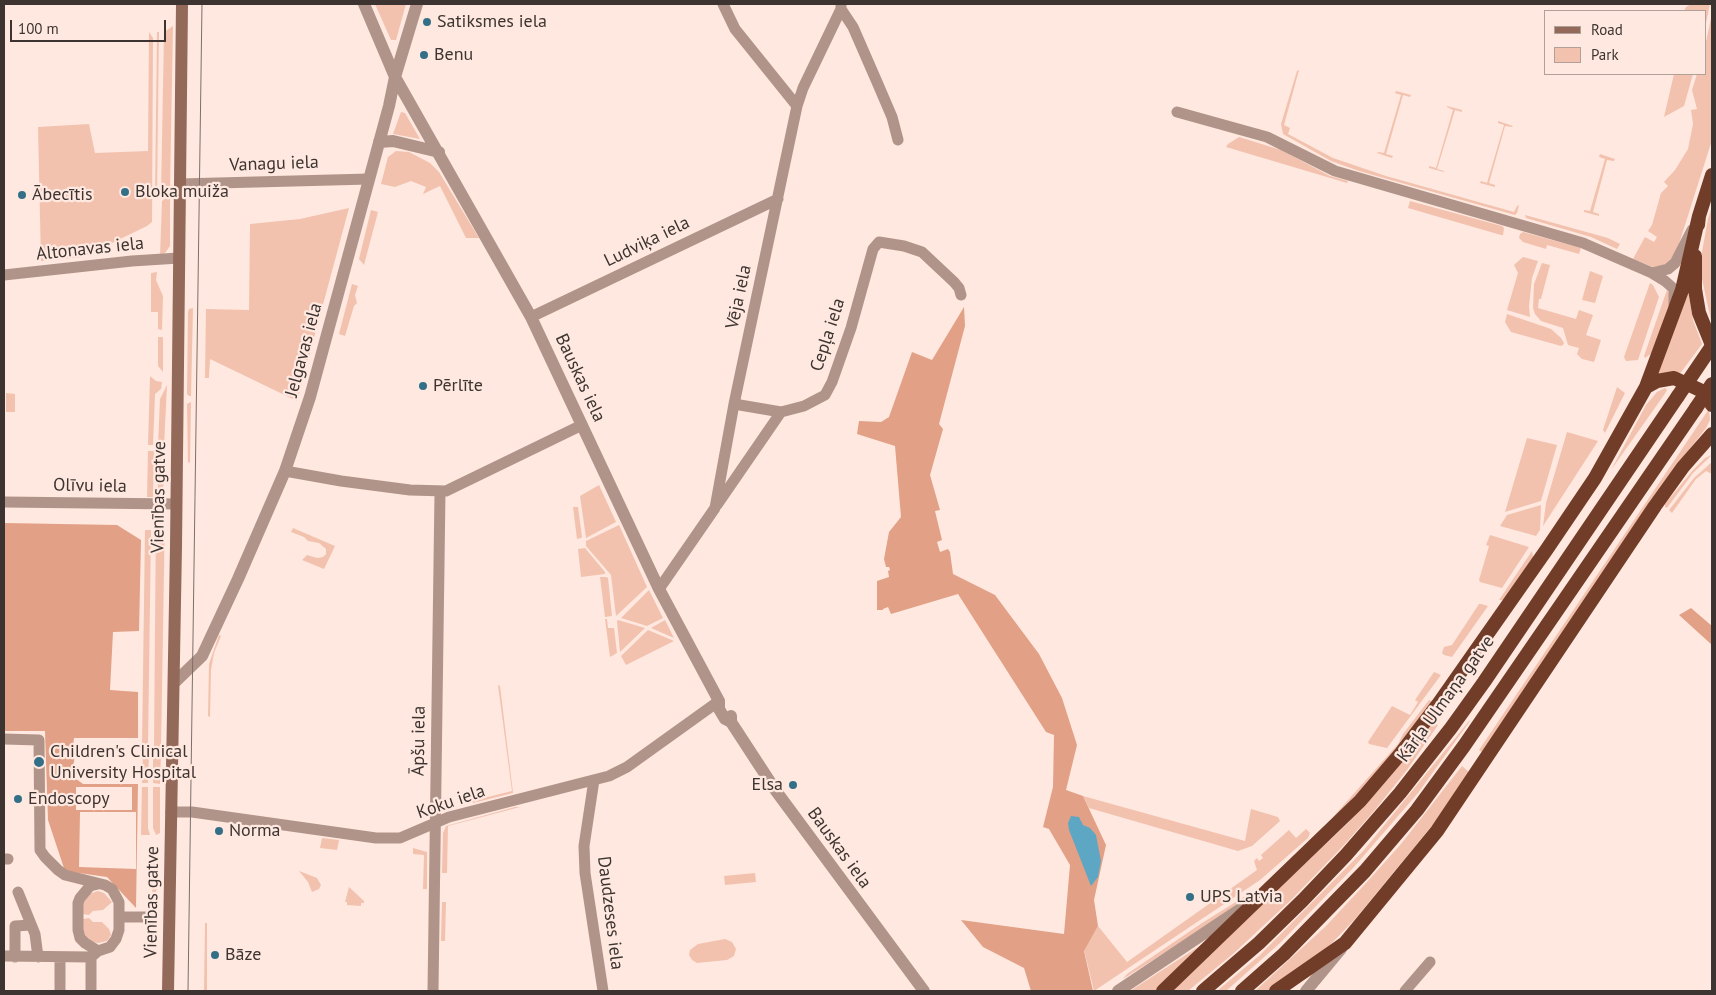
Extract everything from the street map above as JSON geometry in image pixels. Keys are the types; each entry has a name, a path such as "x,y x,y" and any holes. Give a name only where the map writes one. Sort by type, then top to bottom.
{"highway":[{"path":"1163,991 1360,801 1401,753 1439,703 1578,504 1595,478 1646,388 1682,290 1691,246 1712,175"},
{"path":"1699,216 1695,246 1695,288 1699,312 1712,346"},
{"name":"Kārļa Ulmaņa gatve","path":"1203,991 1259,943 1303,900 1346,855 1400,793 1484,682 1712,346"},
{"path":"1646,388 1657,381 1674,378 1700,390 1708,396 1712,405"},
{"path":"1242,991 1284,954 1365,871 1417,810 1464,746 1712,384"},
{"path":"1276,991 1345,944 1437,831 1655,506 1683,467 1712,433"}],"main road":[{"name":"Vienības gatve","path":"168,991 174,683 182,4"}],"street":[{"path":"364,4 395,77"},
{"name":"Jelgavas iela","path":"174,683 202,656 285,471 310,397 395,77 417,4"},
{"path":"723,4 735,29 796,106"},
{"path":"841,7 853,27 892,117 898,140"},
{"name":"Vēja iela","path":"659,589 715,508 734,404 796,106 841,7"},
{"name":"Bauskas iela","path":"395,77 531,316 659,589 719,701 725,704 731,716 731,722 776,791 924,991"},
{"path":"1177,112 1267,138 1335,170 1583,243 1652,273 1671,285 1674,289 1674,308"},
{"path":"379,142 393,141 439,152"},
{"name":"Vanagu iela","path":"180,184 369,179"},
{"name":"Ludviķa iela","path":"531,316 778,199"},
{"path":"1652,273 1668,269 1675,263 1699,216"},
{"name":"Cepļa iela","path":"734,404 780,412 804,406 825,395 832,382 851,328 873,249 879,242 904,246 922,252 954,282 959,288 961,295"},
{"name":"Altonavas iela","path":"4,275 132,261 179,258"},
{"path":"715,508 780,412"},
{"path":"285,471 341,481 440,492 476,478 582,425"},
{"name":"Āpšu iela","path":"433,991 440,492"},
{"name":"Olīvu iela","path":"4,502 176,504"},
{"name":"Koku iela","path":"171,812 192,812 376,838 400,838 456,815 609,776 628,766 719,701"},
{"path":"4,738 39,740 40,850 51,864 65,874 112,889 119,902 119,930 116,939 110,947 94,954 60,957 10,956 15,926 31,926"},
{"name":"Daudzeses iela","path":"594,780 584,846 603,991"},
{"path":"1118,991 1230,917 1283,876"},
{"path":"91,991 94,954 80,938 78,923 80,898 90,886 98,884"},
{"path":"18,892 35,934 38,957"},
{"path":"120,917 146,917"},
{"path":"1306,991 1345,944"},
{"path":"60,957 60,991"},
{"path":"1406,991 1430,962"}],"green space":[{"path":"375,4 406,4 396,40 391,40"},
{"path":"1691,4 1710,4 1706,23 1706,10 1684,10"},
{"path":"1712,14 1712,140 1678,247 1669,263 1655,268 1633,259 1645,237 1654,242 1657,237 1648,231 1652,225 1661,193 1668,186 1664,182 1675,170 1688,149 1693,124 1691,110 1697,109 1692,90 1697,75 1706,75 1706,41"},
{"path":"173,26 170,189 161,195 164,32"},
{"path":"149,32 153,38 152,222 83,257 41,261 38,127 89,124 95,153 148,151"},
{"path":"157,32 159,32 157,196 155,197"},
{"path":"1299,70 1284,125 1290,128 1288,134 1333,158 1386,176 1514,212 1519,205 1517,213 1515,215 1359,171 1331,161 1283,134 1281,124 1297,71"},
{"path":"1674,75 1693,75 1684,106 1664,117"},
{"path":"1396,91 1411,95 1410,97 1403,95 1386,154 1393,156 1392,158 1377,153 1384,153 1401,95 1395,93"},
{"path":"1447,106 1462,110 1462,112 1455,110 1437,169 1444,172 1429,168 1429,166 1436,168 1453,110"},
{"path":"401,112 405,113 420,139 393,134"},
{"path":"1498,121 1513,126 1505,126 1489,183 1495,185 1495,187 1480,183 1481,181 1487,183 1504,125 1498,123"},
{"path":"1239,137 1281,150 1330,176 1348,181 1347,183 1226,147"},
{"path":"396,151 409,152 430,163 439,172 479,238 466,238 440,186 423,194 426,187 411,181 395,187 381,184 388,157"},
{"path":"1600,154 1615,159 1614,161 1607,160 1593,212 1599,214 1599,216 1584,212 1584,210 1590,211 1605,159 1599,157"},
{"path":"170,195 170,246 160,256 162,201"},
{"path":"1410,201 1502,226 1504,228 1503,235 1408,208"},
{"path":"1712,206 1712,325 1702,279 1702,252"},
{"path":"349,208 297,401 210,359 209,378 205,378 206,309 249,310 250,224 300,219"},
{"path":"371,210 378,212 364,265 359,259"},
{"path":"1525,215 1608,238 1620,244 1617,249 1591,237 1526,218"},
{"path":"1523,232 1581,248 1579,254 1547,245 1546,249 1523,242 1519,238"},
{"path":"1523,257 1538,261 1532,278 1529,306 1530,317 1507,310 1518,273 1514,265"},
{"path":"1542,263 1550,265 1538,308 1576,319 1579,310 1593,315 1586,335 1601,340 1594,362 1582,359 1577,354 1579,348 1568,345 1563,328 1541,321 1535,314 1533,308 1534,284"},
{"path":"1590,271 1603,276 1595,303 1582,300"},
{"path":"157,272 156,280 163,296 162,330 158,329 158,312 151,312 151,273"},
{"path":"1650,283 1659,297 1638,360 1626,361 1624,357"},
{"path":"352,284 358,286 355,295 357,303 354,306 345,336 339,334"},
{"path":"1688,289 1693,320 1702,344 1679,375 1657,377"},
{"path":"1667,290 1669,293 1669,304 1660,333 1652,353 1645,358 1644,356"},
{"path":"193,308 191,396 189,396 187,394 188,312 189,309"},
{"path":"1507,314 1551,329 1561,338 1564,343 1563,345 1511,332 1505,322"},
{"path":"158,337 163,337 163,372 158,366"},
{"path":"150,376 156,381 162,382 161,389 155,394 153,445 148,445"},
{"path":"167,385 164,446 158,446 160,399"},
{"path":"1617,387 1625,393 1605,433 1603,430"},
{"path":"1665,388 1667,390 1664,395 1611,470 1646,405 1657,392"},
{"path":"6,393 15,394 15,412 6,412"},
{"path":"191,402 190,463 188,462 187,404"},
{"path":"1709,409 1710,420 1706,428 1667,478 1482,752 1479,750"},
{"path":"1567,432 1598,441 1543,526 1546,503"},
{"path":"1527,438 1557,445 1541,501 1505,512"},
{"path":"148,451 154,451 153,497 147,497"},
{"path":"158,451 164,453 163,495 158,497"},
{"path":"1712,455 1693,473 1667,508 1665,507 1665,504 1693,470 1705,458"},
{"path":"1712,462 1712,474 1706,471 1696,479 1672,513 1669,510 1694,478"},
{"path":"599,485 616,522 586,538 580,496"},
{"path":"1541,505 1540,530 1536,536 1500,526 1507,515"},
{"path":"573,507 578,507 582,537 577,539"},
{"path":"156,510 165,512 161,748 154,748"},
{"path":"619,525 647,587 616,616 611,575 586,546 586,541"},
{"path":"293,528 335,546 324,569 302,560 307,555 317,558 323,557 326,554 326,549 319,543 308,541 304,537 291,532"},
{"path":"145,530 151,530 148,746 142,746"},
{"path":"1490,535 1529,547 1502,588 1480,582 1479,580 1489,546 1486,545"},
{"path":"585,548 605,574 581,577 578,549"},
{"path":"1532,551 1533,557 1503,600 1499,600"},
{"path":"600,577 608,578 612,616 605,617"},
{"path":"649,590 663,618 647,626 621,618"},
{"path":"1479,604 1488,606 1452,657 1444,655 1442,653 1444,647 1452,645"},
{"path":"605,619 607,619 608,628 614,628 617,653 610,657"},
{"path":"665,620 674,638 651,628"},
{"path":"617,621 645,628 620,652"},
{"path":"648,630 674,641 626,665 621,656"},
{"path":"219,635 221,636 214,653 211,670 210,717 208,716 209,664"},
{"path":"1434,672 1441,675 1387,748 1369,744 1368,742 1392,706 1410,715 1418,702 1415,700"},
{"path":"498,685 500,686 513,793 473,803 472,801 512,791"},
{"path":"1429,700 1433,702 1378,771 1345,807 1333,817 1398,744 1403,734"},
{"path":"1469,721 1418,793 1354,867 1280,943 1226,991 1217,991 1260,955 1364,850"},
{"path":"1433,722 1438,725 1407,770 1345,844 1291,900 1234,953 1188,991 1170,991 1348,823"},
{"path":"143,752 149,752 148,783 142,783"},
{"path":"153,753 161,753 160,784 153,783"},
{"path":"1462,766 1469,772 1440,816 1355,919 1329,946 1306,965 1267,991 1255,991 1326,926 1367,882 1401,844"},
{"path":"142,787 148,787 148,828 150,835 141,835"},
{"path":"153,787 160,787 160,833 156,835 153,828"},
{"path":"1083,796 1245,841 1251,809 1278,817 1280,821 1252,846 1238,851 1089,808"},
{"path":"520,807 448,826 447,873 442,873 443,833 446,826"},
{"path":"1306,829 1310,833 1308,838 1260,880 1094,991 1084,950 1098,926 1127,962 1257,870 1254,861 1257,858 1259,861 1263,858 1261,855 1289,830 1296,838"},
{"path":"322,838 339,840 337,850 320,848"},
{"path":"153,846 157,856 156,911 152,908"},
{"path":"413,848 427,852 427,889 423,889 424,855 413,854"},
{"path":"299,871 317,878 321,885 319,889 312,892 308,882"},
{"path":"755,873 756,882 725,885 724,876"},
{"path":"349,887 364,901 364,903 361,903 361,906 347,905 347,902 345,902"},
{"path":"98,891 104,893 112,902 103,910 93,911 89,915 83,914 83,904 89,894"},
{"path":"1249,895 1207,926 1123,979 1127,974 1202,923"},
{"path":"442,902 446,902 445,941 441,941"},
{"path":"89,918 93,922 102,922 109,929 111,935 107,941 98,943 89,941 83,933 83,919"},
{"path":"205,923 207,923 207,991 204,991"},
{"path":"725,939 732,942 736,949 734,956 727,960 697,963 689,955 690,950 698,944"},
{"path":"1206,943 1157,991 1130,991 1198,947"}],"shaded area":[{"path":"964,307 965,326 939,424 943,429 930,475 940,510 935,511 942,540 937,542 940,552 948,549 950,552 953,574 995,595 1039,654 1062,698 1077,745 1066,790 1083,796 1106,845 1094,900 1098,926 1084,951 1093,991 1031,991 1024,968 983,947 961,920 1064,934 1070,865 1049,829 1043,827 1053,787 1054,735 1046,732 958,594 891,614 888,607 883,610 877,610 877,581 889,577 888,571 890,570 889,567 886,567 884,559 889,532 901,517 895,446 857,434 859,421 881,422 889,417 912,352 932,360"},
{"path":"4,523 117,525 141,540 139,631 113,632 110,690 138,692 138,738 74,738 75,754 72,776 83,784 138,784 136,908 107,877 65,871 48,820 45,731 4,731","holes":["76,787 132,787 132,810 76,810","80,812 136,812 136,869 79,867"]},
{"path":"1691,608 1712,626 1712,645 1679,615"}],"water":[{"path":"1071,816 1079,817 1083,825 1090,828 1096,835 1101,861 1098,877 1091,886 1069,830 1068,823"}],"tram line":[{"path":"188,991 202,4"}],"place":[{"name":"Satiksmes iela","path":"427,22"},
{"name":"Benu","path":"424,55"},
{"name":"Bloka muiža","path":"125,192"},
{"name":"Ābecītis","path":"22,195"},
{"name":"Pērlīte","path":"423,386"},
{"name":"Children's Clinical University Hospital","path":"39,762"},
{"name":"Elsa","path":"793,785"},
{"name":"Endoscopy","path":"18,799"},
{"name":"Norma","path":"219,831"},
{"name":"UPS Latvia","path":"1190,897"},
{"name":"Bāze","path":"215,955"}]}
